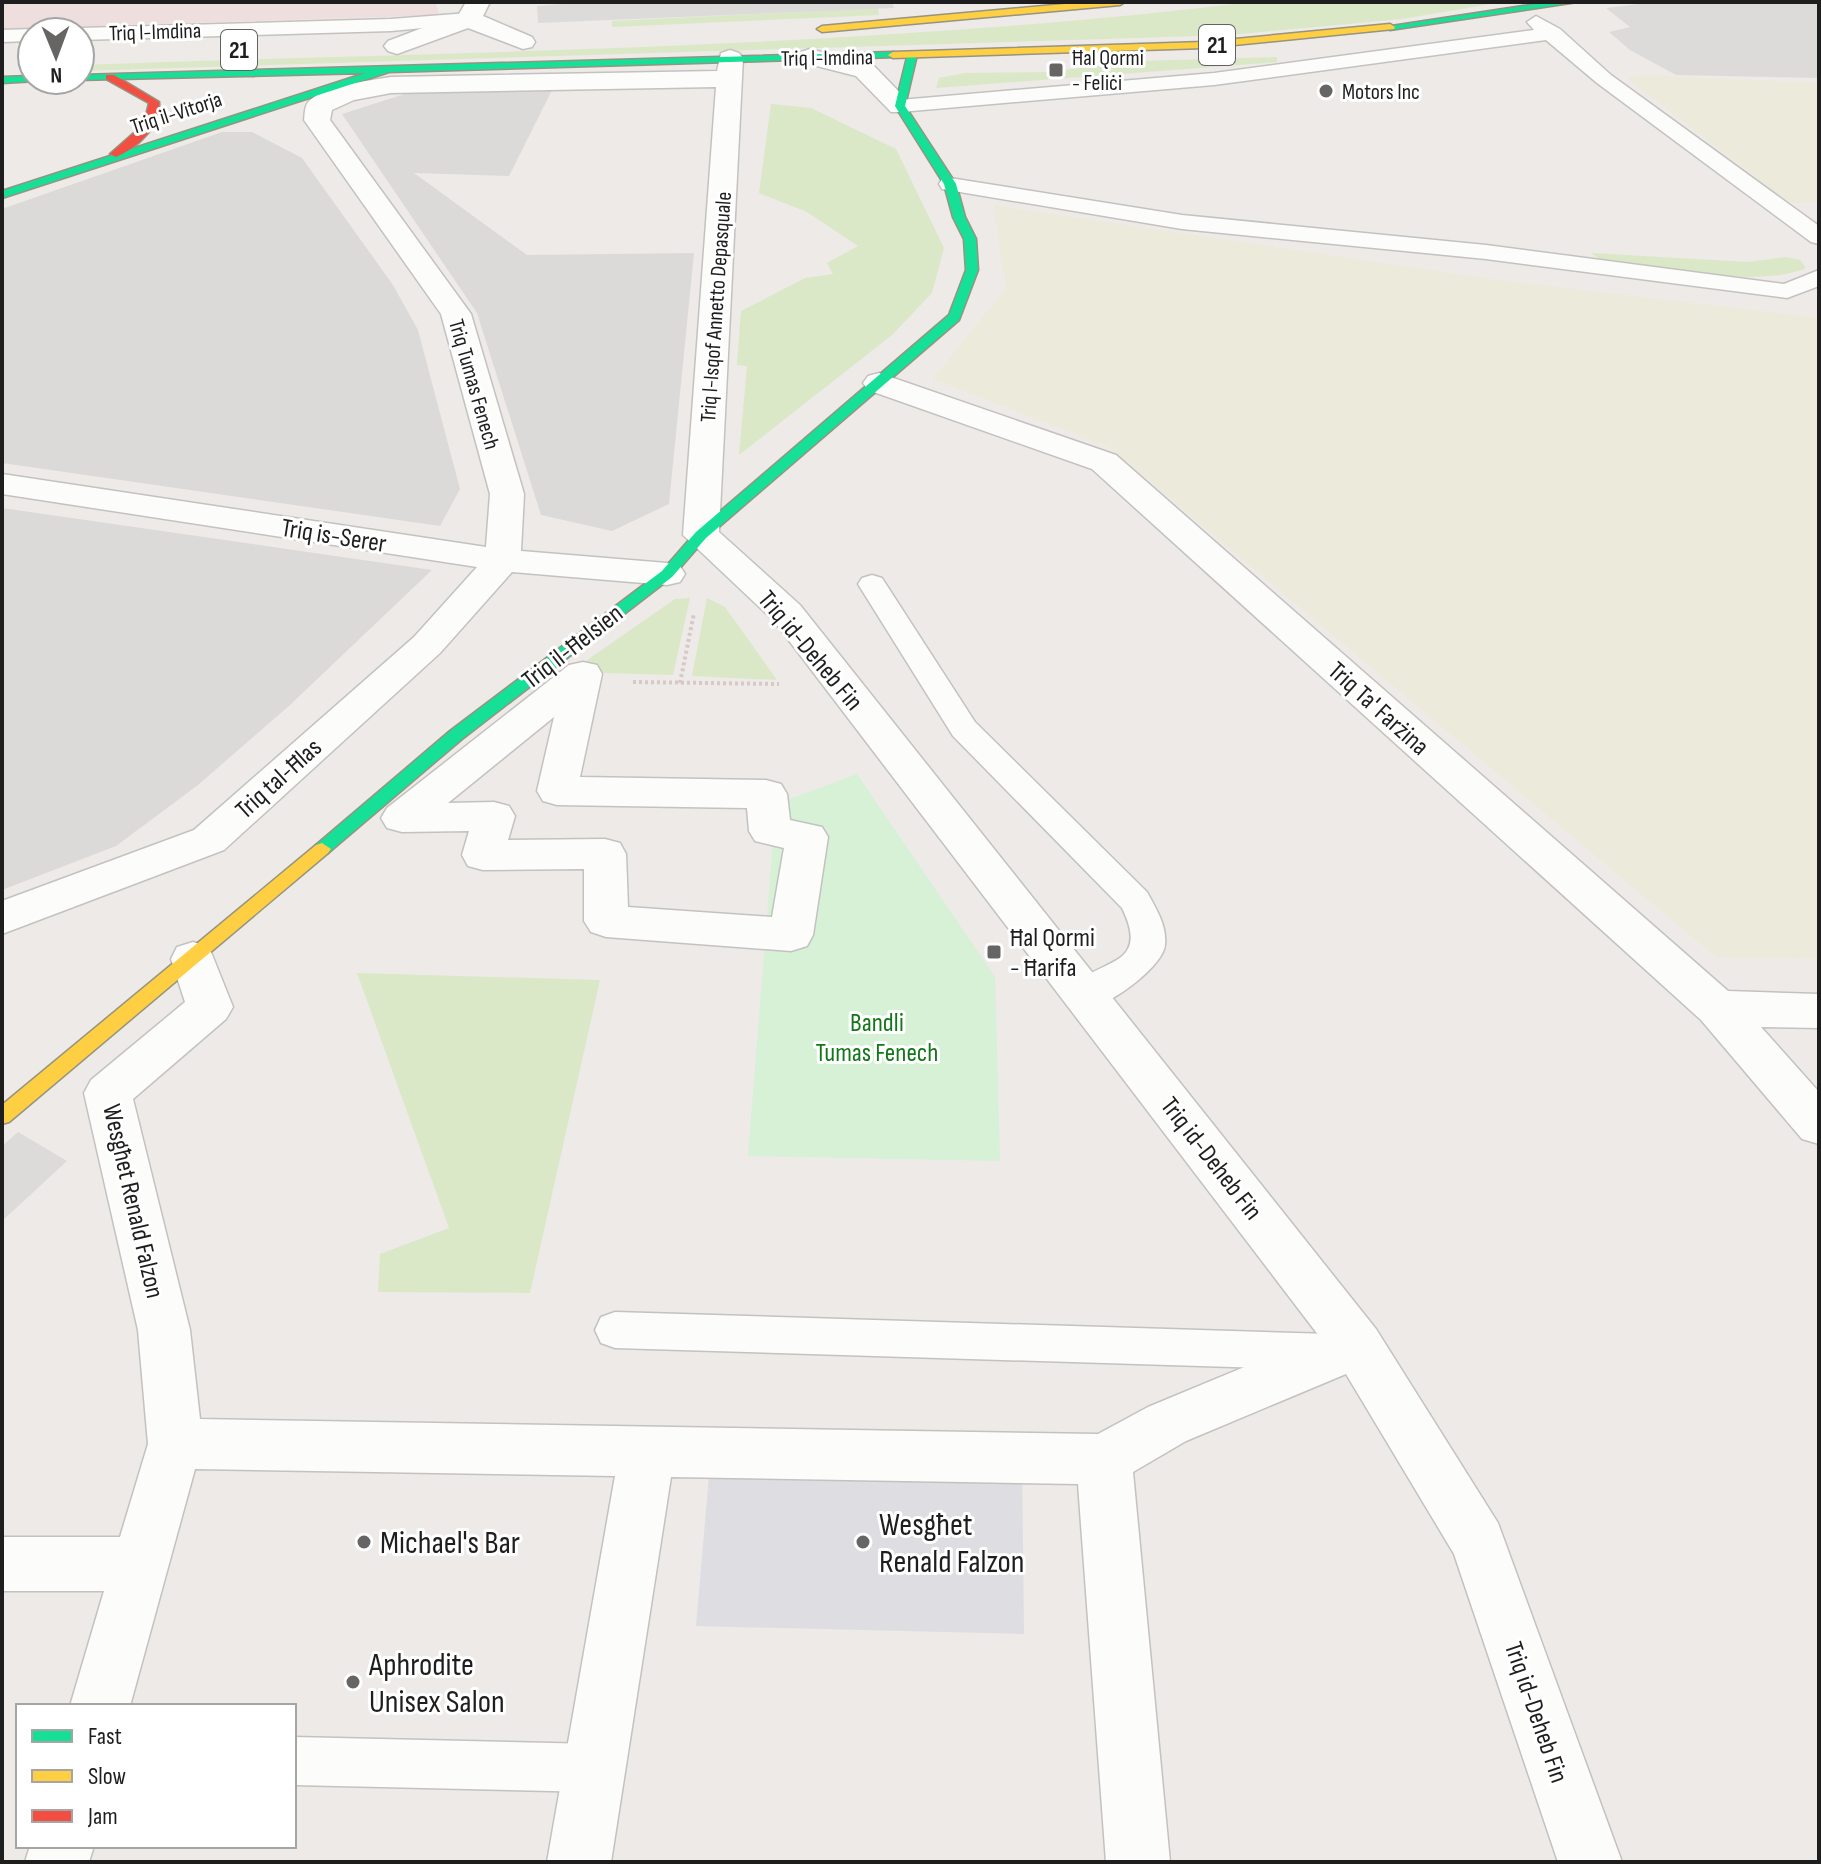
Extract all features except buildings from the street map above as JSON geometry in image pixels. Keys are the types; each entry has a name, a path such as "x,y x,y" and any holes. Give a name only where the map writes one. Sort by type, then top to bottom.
{"main road":[{"name":"Triq l-Imdina","path":"803,31 1120,2"},
{"name":"Triq l-Imdina","path":"387,53 730,68 810,57 1292,41 1572,2"},
{"name":"Triq l-Imdina","path":"96,77 468,44 530,42"},
{"name":"Triq il-Vitorja","path":"2,195 111,158 387,53"},
{"path":"900,106 912,55"},
{"name":"Triq il-Vitorja","path":"110,77 154,102 156,111 150,125 111,158"},
{"name":"Triq il-Ħelsien","path":"2,1116 193,959 474,741 667,574 701,535 955,317 972,270 970,239 959,217 950,184 900,106"}],"street":[{"path":"387,53 473,10 530,42"},
{"name":"Triq il-Ħelsien","path":"810,57 865,71 900,106"},
{"name":"Triq Tumas Fenech","path":"503,560 507,494 456,314 317,120 319,106 347,93 391,85 730,68"},
{"name":"Triq l-Isqof Annetto Depasquale","path":"701,535 730,68"},
{"name":"Triq Ta' Farżina","path":"879,383 1104,462 1717,1008 1819,1125"},
{"name":"Triq is-Serer","path":"2,484 503,560 667,574"},
{"name":"Triq id-Deheb Fin","path":"701,535 787,613 1085,995 1348,1349 1478,1542 1590,1862"},
{"name":"Triq tal-Ħlas","path":"2,918 209,840 427,645 503,560"},
{"path":"583,674 581,681 557,791 766,794 770,831 807,837 791,935 606,921 605,854 483,855 494,816 402,818 474,741 583,674"},
{"name":"Wesgħet Renald Falzon","path":"101,1704 175,1444 164,1330 108,1093 210,1007 193,959"},
{"path":"1717,1008 1819,1011"},
{"path":"175,1444 1104,1459 1167,1424 1348,1349"},
{"path":"579,1862 647,1452"},
{"path":"1104,1459 1138,1862"},
{"path":"2,1564 139,1564"}],"lane":[{"name":"Triq l-Imdina","path":"96,34 391,25 473,10"},
{"path":"1519,11 1553,33 1604,79 1819,237"},
{"path":"900,106 1214,79 1553,33"},
{"path":"950,184 1182,222 1486,252 1787,291 1819,277"},
{"path":"872,584 964,729 1135,901 1148,927 1148,948 1132,968 1085,995"},
{"path":"615,1330 1348,1349"},
{"path":"296,1761 595,1768"}],"path":[{"path":"680,683 695,609"},
{"path":"581,681 788,684"}],"shaded area":[{"path":"2,2 435,2 439,15 96,26 96,16 16,16 16,29 2,29"},
{"path":"589,2 892,2 894,8 538,23 537,6"},
{"path":"1655,2 1819,2 1819,78 1676,75 1630,50 1609,32 1630,27 1606,8"},
{"path":"1640,75 1819,83 1819,202 1789,203 1627,78"},
{"path":"552,90 509,176 414,173 527,255 694,253 669,504 612,531 541,515 477,313 342,114 411,92"},
{"path":"222,132 252,132 302,158 393,285 418,330 460,489 440,526 2,463 2,209"},
{"path":"993,205 1491,279 1819,318 1819,959 1717,958 1109,447 933,379 1006,288"},
{"path":"2,508 432,570 290,705 198,785 116,846 2,890"},
{"path":"18,1132 67,1161 2,1221 2,1146"},
{"name":"Wesgħet Renald Falzon","path":"711,1453 1022,1458 1024,1634 696,1626"}],"green space":[{"path":"1252,2 1503,2 1402,19 1230,35 96,70 96,64 667,46 960,30"},
{"path":"878,8 879,15 612,27 612,21"},
{"path":"1277,57 1277,62 936,88 939,78 965,73 1047,72 1138,61"},
{"path":"771,104 811,108 896,149 944,248 932,293 892,335 739,455 747,366 737,365 741,311 805,278 833,274 827,263 858,246 807,212 759,193"},
{"path":"1591,253 1748,262 1786,257 1800,260 1806,268 1761,277 1734,277 1602,261"},
{"path":"690,598 673,675 570,672 675,599"},
{"path":"707,598 725,607 777,680 692,676"},
{"name":"Bandli Tumas Fenech","path":"857,774 995,977 1000,1161 748,1156 776,804"},
{"path":"357,973 600,980 530,1293 378,1292 380,1254 449,1228"}],"traffic: fast":[{"path":"1390,27 1572,2"},
{"path":"96,78 893,55"},
{"path":"322,849 456,735 667,574 701,535 955,317 972,270 970,239 959,217 950,184 900,106 912,55"},
{"path":"2,195 392,68"},
{"path":"2,80 16,80"}],"traffic: slow":[{"path":"822,29 1120,2"},
{"path":"893,55 1204,45 1390,27"},
{"path":"2,1116 322,849"}],"traffic: jam":[{"path":"110,77 154,102 148,125 116,154"}],"place":[{"name":"Ħal Qormi - Feliċi","path":"1056,70"},
{"name":"Motors Inc","path":"1326,91"},
{"name":"Ħal Qormi - Ħarifa","path":"994,952"},
{"name":"Michael's Bar","path":"364,1542"},
{"name":"Wesgħet Renald Falzon","path":"863,1542"},
{"name":"Aphrodite Unisex Salon","path":"353,1682"}]}
